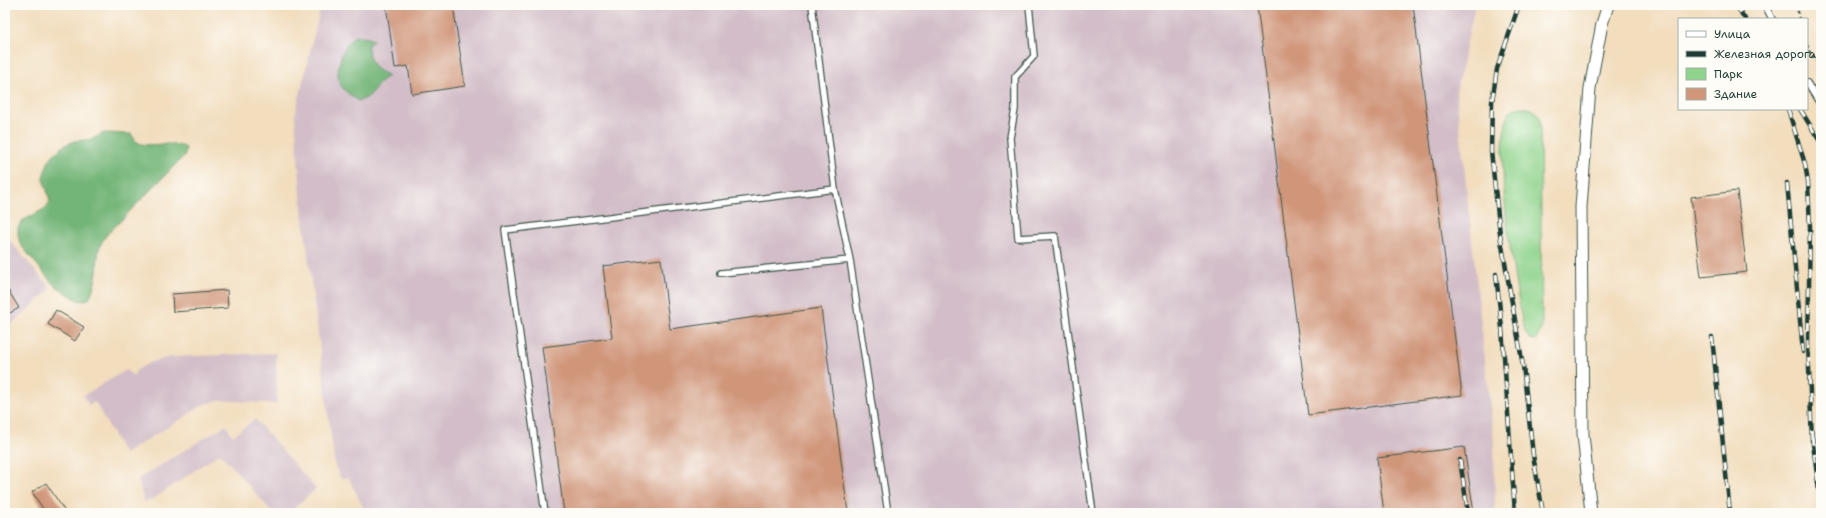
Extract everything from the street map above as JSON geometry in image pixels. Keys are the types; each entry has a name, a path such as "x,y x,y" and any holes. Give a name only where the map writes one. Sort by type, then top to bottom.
{"street":[{"path":"1592,513 1585,465 1583,434 1581,207 1590,88 1602,24 1608,5"}],"lane":[{"path":"812,5 835,189 850,260 888,513"},
{"path":"1029,5 1034,56 1015,77 1015,109 1010,138 1018,238 1055,236 1093,513"},
{"path":"1765,5 1772,18"},
{"path":"1808,85 1821,105"},
{"path":"544,513 505,230 835,189"},
{"path":"720,273 850,260"}],"path":[{"path":"1797,5 1799,18"},
{"path":"1808,48 1821,68"}],"shaded area":[{"path":"321,5 1475,5 1456,92 1494,443 1495,513 366,513 348,477 341,479 335,466 302,209 295,115"},
{"path":"5,235 51,289 5,330"},
{"path":"276,353 277,404 221,400 205,404 124,454 95,402 89,405 83,396 126,370 133,376 137,370 151,362 171,357"},
{"path":"255,419 316,489 295,507 300,513 273,513 220,453 150,501 144,502 138,479 226,425 233,436"}],"green space":[{"path":"355,36 369,38 374,41 368,44 370,59 376,69 388,76 380,82 372,93 364,99 358,101 342,87 338,79 339,65 343,51"},
{"path":"1524,107 1534,110 1540,117 1542,327 1536,340 1530,339 1526,333 1522,320 1510,246 1504,184 1504,132 1509,114 1512,110 1515,108"},
{"path":"104,133 131,134 137,142 147,145 180,145 186,148 185,155 109,232 103,240 98,254 96,279 89,299 79,301 53,284 20,244 18,227 22,221 46,208 50,201 43,177 52,156 65,145 75,141 92,139"}],"building":[{"path":"386,5 453,5 465,86 412,94 408,66 395,68"},
{"path":"1257,5 1413,5 1462,395 1308,415"},
{"path":"1737,191 1747,272 1701,277 1691,197"},
{"path":"661,259 670,329 821,308 848,513 564,513 542,347 612,338 603,266"},
{"path":"5,285 19,308 10,313 5,305"},
{"path":"227,290 228,308 173,312 172,294"},
{"path":"56,310 84,327 75,341 48,324"},
{"path":"1464,447 1474,513 1384,513 1377,458"},
{"path":"46,483 66,513 46,513 32,492"}],"railway":[{"path":"1519,5 1497,69 1492,102 1491,151 1500,234 1523,366 1533,455 1543,513"},
{"path":"1736,5 1744,18"},
{"path":"1788,110 1805,164 1808,182 1810,227 1808,344 1812,441"},
{"path":"1801,110 1821,143"},
{"path":"1787,183 1803,352"},
{"path":"1496,274 1502,328 1515,513"},
{"path":"1712,337 1730,513"},
{"path":"1812,436 1821,507"},
{"path":"1460,460 1468,513"}]}
